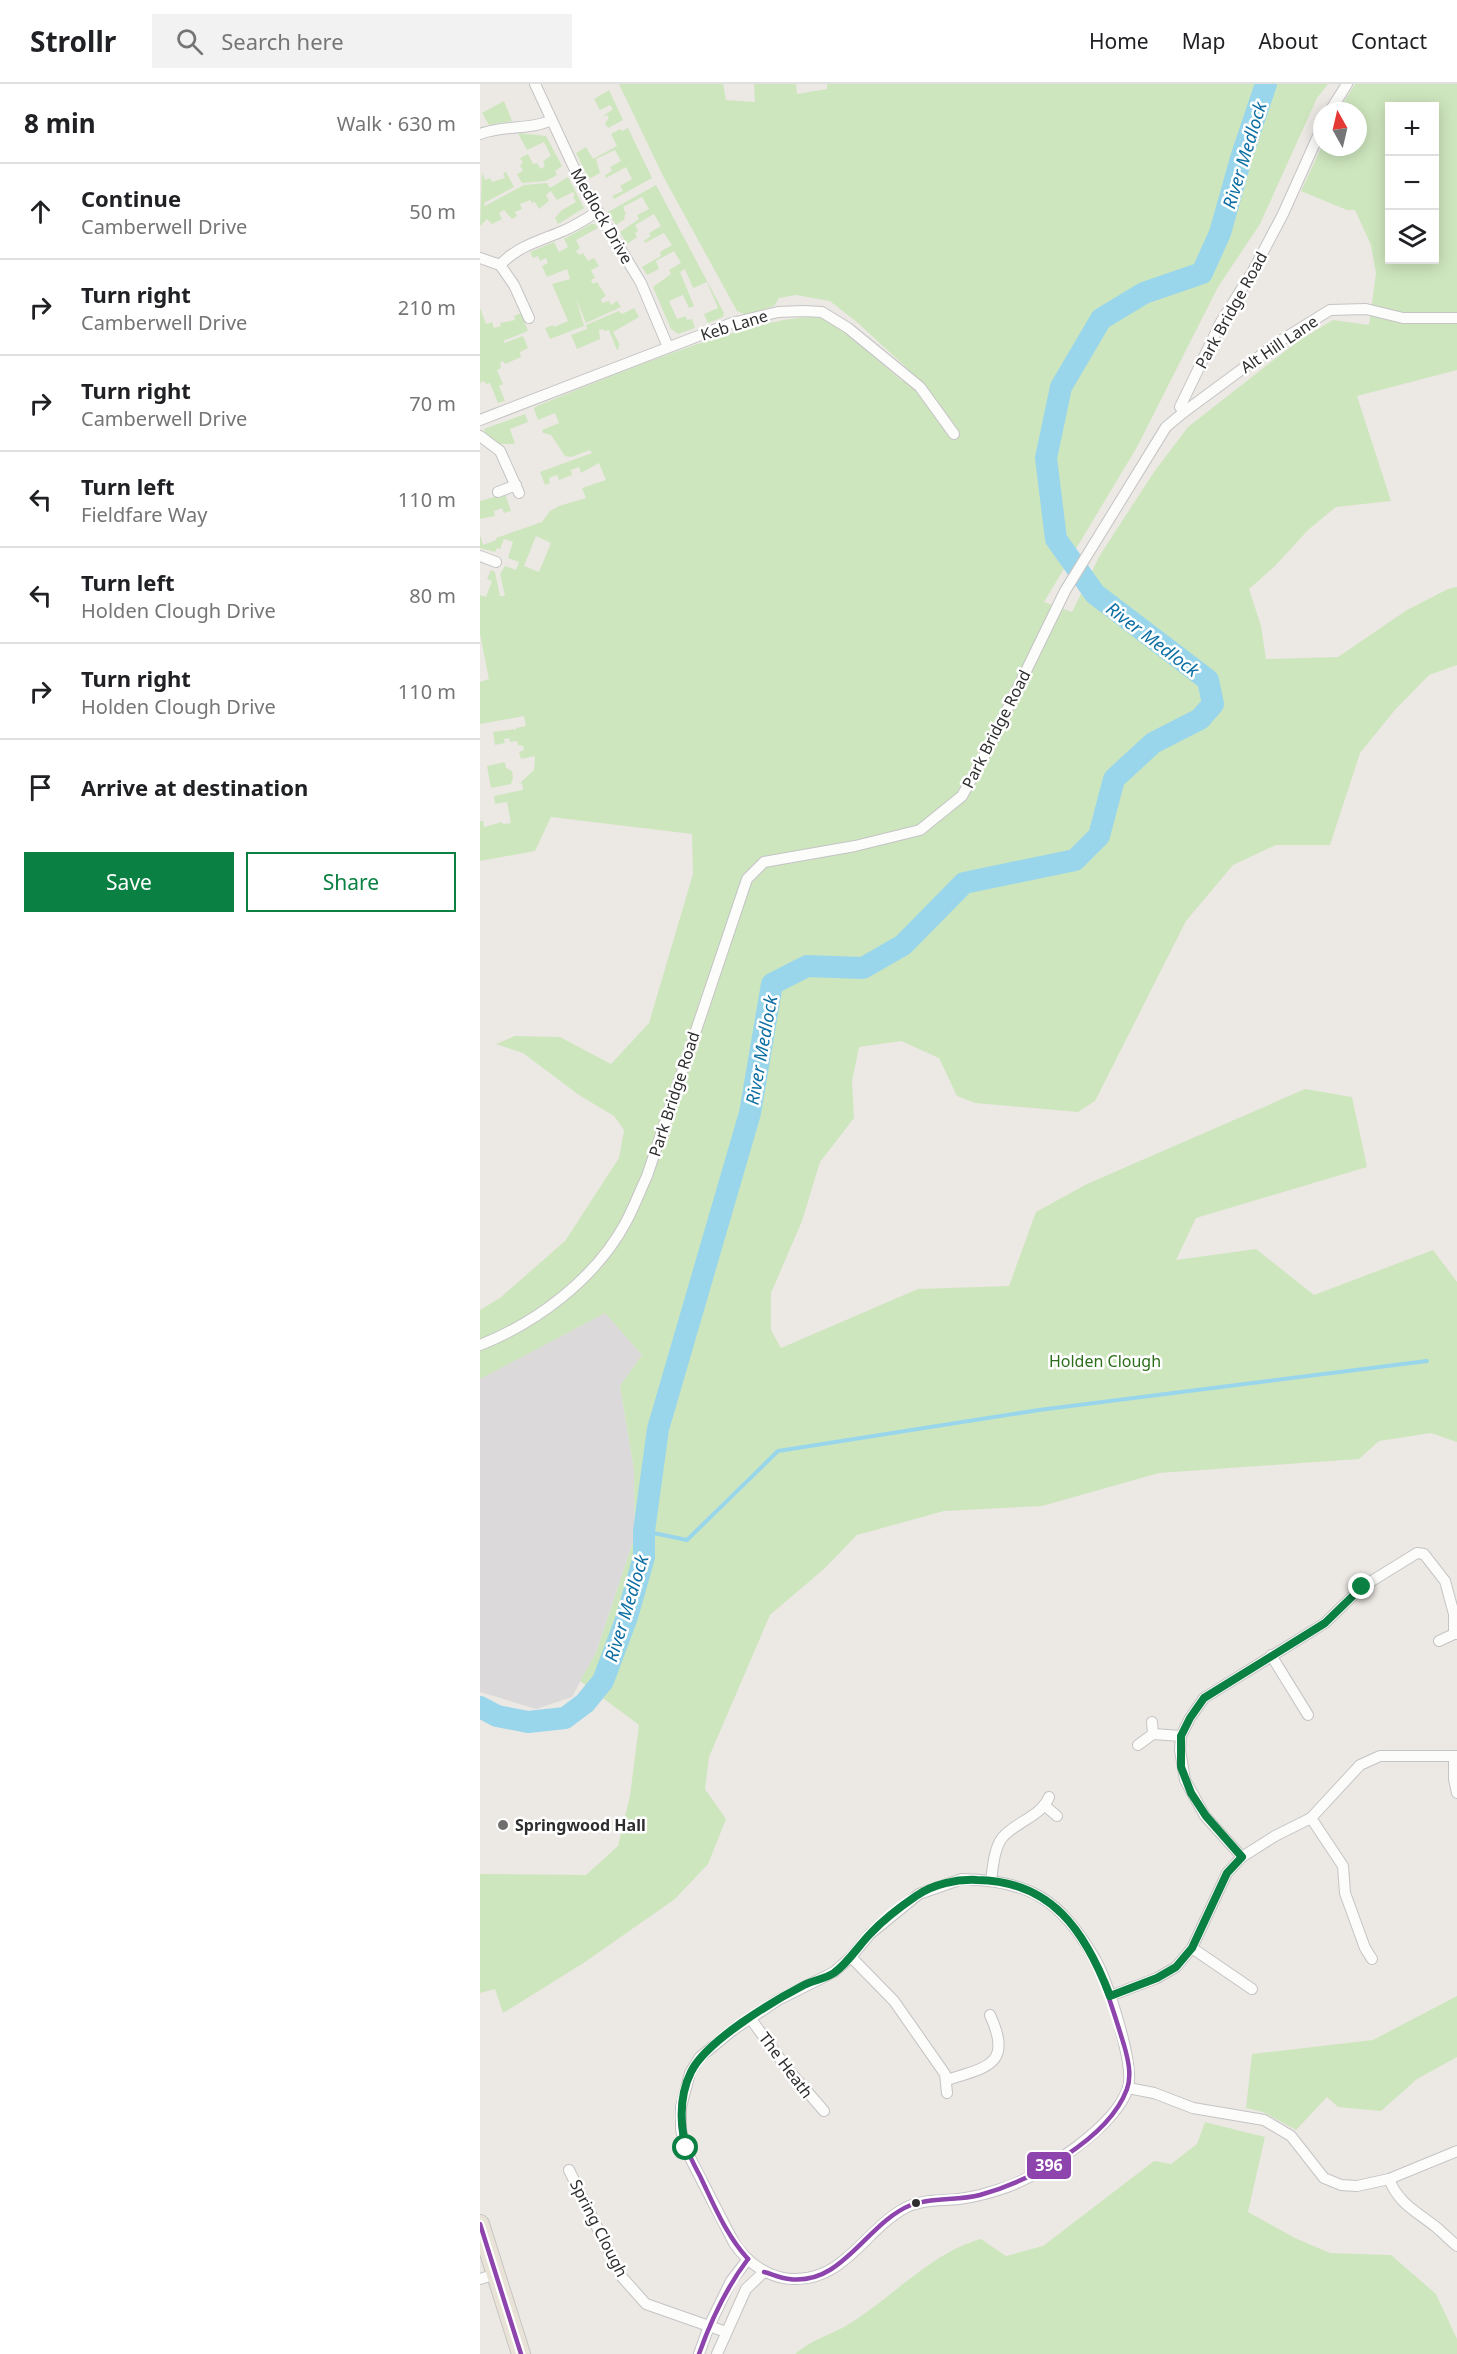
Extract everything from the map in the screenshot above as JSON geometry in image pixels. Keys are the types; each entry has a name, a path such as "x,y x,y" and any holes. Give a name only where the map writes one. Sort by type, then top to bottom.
{"highway":[{"path":"480,2224 488,2276 521,2354"}],"street":[{"name":"Medlock Drive","path":"535,84 582,185 641,282 668,348"},
{"path":"1336,102 1347,84"},
{"path":"480,134 506,127 551,120"},
{"name":"Park Bridge Road","path":"480,1345 500,1337 552,1305 593,1269 626,1223 647,1176 747,879 764,862 855,846 920,830 962,796 988,749 1065,591 1166,427 1184,412 1180,407 1185,396 1221,322 1253,272 1313,147"},
{"path":"500,265 527,244 563,231 597,212"},
{"path":"480,258 500,265 523,290 529,318"},
{"name":"Alt Hill Lane","path":"1184,412 1280,341 1330,310 1366,309 1403,318 1457,318"},
{"name":"Keb Lane","path":"480,420 732,323 778,312 822,312 848,328 920,387 954,435"},
{"path":"482,441 500,451 517,489 498,492"},
{"path":"480,556 496,562"},
{"path":"1242,1857 1206,1816 1191,1793 1181,1767 1181,1736 1204,1698 1325,1623 1362,1587 1417,1553 1424,1554 1445,1581 1454,1614 1455,1634 1439,1641"},
{"path":"1271,1655 1308,1715"},
{"path":"1152,1722 1153,1734"},
{"path":"1138,1745 1153,1734 1181,1736"},
{"path":"1110,1996 1167,1973 1176,1967 1192,1948 1227,1873 1242,1857 1275,1836 1311,1818 1360,1765 1372,1758 1388,1755 1456,1756 1454,1779 1457,1793"},
{"path":"991,1880 995,1856 1002,1839 1047,1801 1057,1816"},
{"path":"1311,1818 1343,1866 1345,1893 1371,1959"},
{"path":"962,1880 991,1880 1008,1883 1038,1894 1057,1908 1077,1929 1097,1963 1110,1996 1129,2067 1128,2088 1115,2114 1044,2169 1008,2187 961,2199 931,2200 906,2207 877,2228 851,2254 824,2275 794,2279 778,2278 764,2272 734,2243 686,2148 681,2130 681,2107 690,2073 700,2057 750,2018 797,1989 834,1972 851,1957 870,1934 919,1894 962,1880"},
{"path":"1192,1948 1252,1989"},
{"path":"851,1957 894,2001 947,2080 947,2093"},
{"path":"947,2080 986,2067 995,2061 1000,2046 999,2034 990,2015"},
{"name":"The Heath","path":"750,2018 786,2067 824,2111"},
{"path":"1128,2088 1154,2093 1193,2108 1264,2120 1291,2136 1314,2167 1333,2182 1357,2186 1389,2179 1457,2151"},
{"name":"Spring Clough","path":"569,2170 621,2276 646,2304 726,2332"},
{"path":"1389,2179 1392,2189 1407,2206 1457,2246"},
{"path":"699,2354 709,2326 731,2281 748,2259"},
{"path":"717,2354 746,2289 764,2272"}],"shaded area":[{"path":"605,1313 642,1355 620,1386 634,1470 635,1536 596,1653 572,1697 536,1709 480,1692 480,1379"}],"green space":[{"name":"Holden Clough","path":"619,84 723,84 726,100 755,102 754,84 796,84 797,94 827,89 827,84 1328,84 1313,102 1313,107 1260,224 1218,287 1137,447 1044,602 1072,612 1100,555 1154,472 1188,427 1298,341 1333,320 1369,325 1376,273 1371,245 1355,210 1347,210 1301,191 1317,156 1367,156 1367,102 1344,102 1355,84 1457,84 1457,370 1357,396 1391,501 1336,507 1308,530 1275,566 1249,589 1261,626 1266,659 1338,657 1407,610 1448,589 1457,587 1457,665 1429,675 1394,711 1360,753 1330,845 1276,845 1233,865 1186,921 1095,1101 1078,1112 975,1103 957,1096 939,1058 901,1041 859,1047 852,1081 854,1118 820,1162 802,1221 771,1293 771,1330 781,1348 918,1289 1009,1286 1036,1212 1087,1184 1305,1089 1352,1097 1367,1167 1196,1218 1176,1260 1256,1249 1314,1295 1433,1250 1457,1282 1457,1442 1431,1433 1379,1441 1359,1459 1159,1473 1042,1506 944,1511 857,1535 825,1568 770,1615 709,1757 705,1789 726,1819 708,1864 675,1899 585,1962 503,2013 495,1989 480,1993 480,1874 586,1875 618,1846 630,1796 639,1725 580,1681 596,1653 635,1536 634,1470 620,1386 642,1355 605,1313 480,1379 480,1310 500,1298 565,1241 619,1158 624,1130 614,1116 579,1095 523,1053 496,1044 515,1036 560,1037 611,1064 649,1023 693,874 692,834 551,817 535,851 480,861 480,821 483,821 484,827 502,822 503,824 511,823 507,802 495,804 494,796 523,790 522,783 519,784 534,770 535,756 521,759 519,752 524,750 523,746 518,745 517,741 510,742 509,738 504,739 505,743 495,745 493,732 515,729 516,732 516,728 526,726 524,716 480,724 480,682 489,679 480,634 480,595 486,597 492,581 487,579 491,570 495,572 500,596 505,596 500,574 505,566 516,570 519,562 508,558 513,542 504,539 500,549 497,548 495,552 480,548 480,535 483,545 496,538 542,522 550,511 559,506 586,498 582,488 606,480 599,463 581,473 579,467 571,470 572,475 559,480 557,475 549,478 550,483 545,485 540,472 592,453 590,450 571,457 565,456 551,435 543,433 542,430 559,423 555,413 538,420 534,409 638,366 729,334 804,317 831,322 902,381 908,369 830,301 796,295 779,298 774,306 746,315 737,311 663,176","holes":["536,536 551,543 539,572 524,566"]},
{"path":"609,90 623,120 608,128 605,123 609,118 607,115 602,117 613,109 610,105 600,110 594,99"},
{"path":"504,101 512,121 489,125 482,113"},
{"path":"628,128 652,178 614,199 612,196 623,191 620,186 632,179 626,167 606,178 605,175 612,171 610,167 621,161 615,150 596,159 600,173 589,179 576,153 586,147 593,159 617,146 611,134"},
{"path":"518,133 546,136 562,166 555,171 557,175 546,181 522,183 517,174 523,171 520,158 528,154 533,164 537,163 541,169 545,166 543,161 551,156 544,142 527,150"},
{"path":"482,172 485,180 490,178 492,182 505,178 503,173 506,172 514,187 484,203 485,206 524,185 547,183 550,188 568,177 584,208 558,224 555,218 562,210 576,202 573,197 575,195 573,192 557,200 551,191 546,195 549,201 539,209 535,202 532,203 530,200 520,204 522,209 515,212 517,216 512,219 504,210 499,213 502,219 492,224 487,219 480,226"},
{"path":"656,185 724,313 723,317 708,323 704,314 718,308 707,282 693,288 685,269 680,272 694,306 689,308 683,295 669,301 677,319 686,316 687,320 692,319 695,328 678,334 671,329 653,287 671,274 669,270 681,263 674,251 656,261 659,269 647,275 642,267 661,256 660,252 672,245 664,233 645,243 644,241 651,236 649,233 661,226 654,214 635,225 638,231 635,233 637,237 627,244 620,232 639,219 637,215 649,209 642,197 623,207 626,214 625,219 616,225 608,212"},
{"path":"595,224 598,228 576,240 580,248 576,251 579,255 583,253 588,261 594,258 599,266 591,270 595,278 591,280 593,284 597,282 606,296 601,299 602,303 609,301 611,305 617,301 621,307 586,323 576,298 584,326 550,339 545,328 568,321 552,284 570,279 567,269 547,277 542,266 548,263 546,258 540,261 538,256 533,258 530,252 554,242 559,252 568,247 564,239"},
{"path":"480,308 486,324 492,322 494,328 501,326 500,323 515,320 514,316 521,313 528,331 503,341 505,343 523,336 528,348 520,352 521,357 505,364 503,361 500,363 501,368 497,370 503,384 499,386 505,401 498,403 490,383 486,384 484,381 480,383"},
{"path":"634,308 639,317 613,332 620,345 619,349 617,350 609,330 604,331 603,329 599,330 600,339 577,349 571,335 587,329 586,325 619,311 622,314"},
{"path":"525,414 528,422 510,429 515,444 500,444 485,433 484,429"},
{"path":"505,494 511,511 504,513 502,508 494,511 495,516 480,519 480,501"},
{"path":"505,762 506,768 512,771 511,784 491,788 487,766"},
{"path":"1457,1996 1457,2057 1417,2079 1381,2111 1338,2107 1327,2097 1296,2130 1263,2112 1246,2108 1252,2054 1373,2040"},
{"path":"1205,2122 1265,2137 1248,2212 1295,2238 1330,2253 1391,2255 1436,2294 1457,2339 1457,2354 795,2354 860,2317 927,2266 963,2245 981,2239 1006,2256 1043,2246 1154,2161 1171,2164 1197,2144"}],"waterway":[{"name":"River Medlock","path":"480,1707 497,1716 528,1722 565,1718 585,1703 603,1681 627,1617 644,1557 644,1531 658,1429 750,1113 772,984 807,966 863,968 903,945 964,883 1075,860 1099,836 1114,779 1153,743 1200,719 1213,704 1208,680 1095,594 1056,539 1046,458 1061,387 1101,319 1144,293 1202,273 1220,233 1242,155 1266,84"},
{"path":"644,1531 687,1540 778,1451 1039,1410 1427,1361"}],"transit line":[{"name":"396","path":"748,2259 733,2240 721,2219 682,2135 680,2110 685,2087 695,2067 710,2048 748,2017 789,1993 835,1971 888,1916 923,1892 952,1882 994,1882 1023,1889 1048,1902 1067,1920 1083,1941 1106,1991 1129,2067 1127,2089 1117,2108 1085,2141 1065,2156 1021,2180 980,2195 911,2205 895,2214 825,2273 808,2279 789,2279 764,2272"},
{"name":"396","path":"480,2224 521,2354"},
{"name":"396","path":"699,2354 720,2305 748,2259"}],"place":[{"name":"Springwood Hall","path":"503,1825"}],"route":[{"path":"686,2148 681,2130 681,2107 690,2073 700,2057 733,2030 778,2000 834,1972 891,1914 919,1894 941,1885 962,1880 991,1880 1008,1883 1038,1894 1057,1908 1077,1929 1097,1963 1110,1996 1157,1978 1176,1967 1192,1948 1227,1873 1242,1857 1206,1816 1191,1793 1181,1767 1181,1736 1204,1698 1325,1623 1362,1587"}]}
